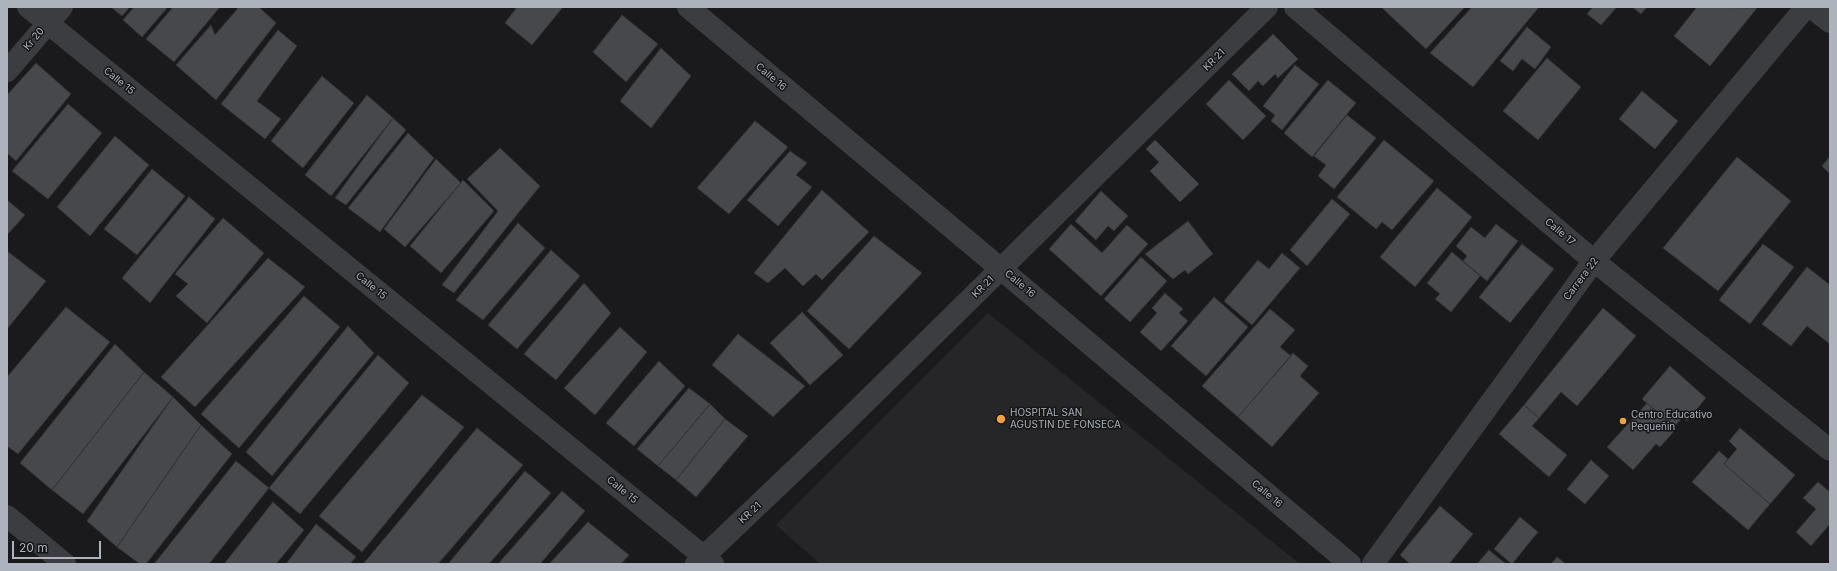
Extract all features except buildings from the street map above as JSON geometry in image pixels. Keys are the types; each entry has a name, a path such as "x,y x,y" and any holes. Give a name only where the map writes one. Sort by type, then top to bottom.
{"street":[{"name":"Calle 15","path":"28,7 55,15 704,561"},
{"name":"Calle 16","path":"688,7 1350,564"},
{"name":"KR 21","path":"704,561 1267,7"},
{"name":"Calle 17","path":"1294,7 1594,261 1830,450"},
{"name":"Carrera 22","path":"1373,564 1594,261 1806,7"},
{"path":"1811,7 1830,22"},
{"name":"Kr 20","path":"7,71 55,15"},
{"path":"7,516 65,564"}],"shaded area":[{"name":"HOSPITAL SAN AGUSTIN DE FONSECA","path":"988,313 1300,564 820,564 776,525"}],"place":[{"name":"HOSPITAL SAN AGUSTIN DE FONSECA","path":"1001,419"},
{"name":"Centro Educativo Pequeñin","path":"1623,421"}]}
